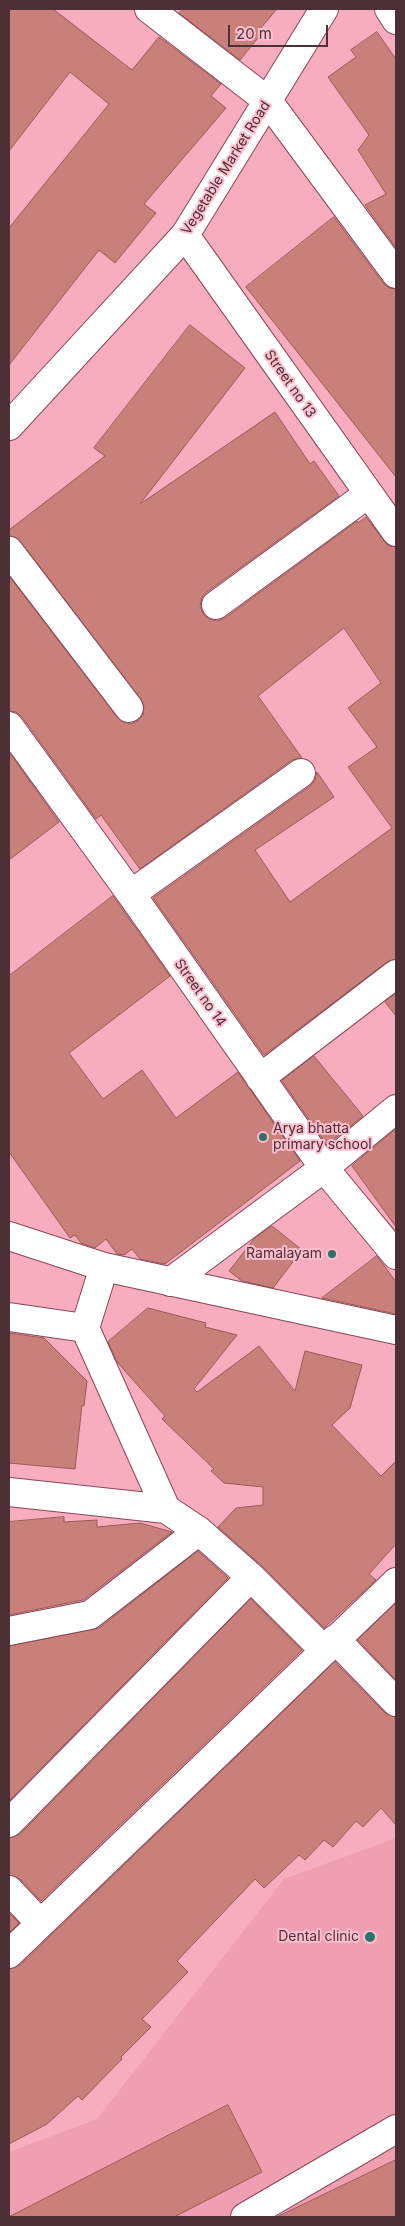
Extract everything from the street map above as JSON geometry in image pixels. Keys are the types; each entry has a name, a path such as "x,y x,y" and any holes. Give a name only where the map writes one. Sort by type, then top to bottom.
{"street":[{"path":"149,9 268,101 396,274"},
{"name":"Vegetable Market Road","path":"9,426 185,235 324,9"},
{"path":"389,9 396,20"},
{"name":"Street no 13","path":"185,235 396,532"},
{"path":"216,605 368,494"},
{"path":"9,551 129,708"},
{"name":"Street no 14","path":"9,726 131,894 324,1168 396,1255"},
{"path":"131,894 301,773"},
{"path":"260,1078 396,974"},
{"path":"170,1282 324,1168 396,1109"},
{"path":"9,1236 104,1268 396,1330"},
{"path":"104,1268 85,1328 166,1509"},
{"path":"9,1317 85,1328"},
{"path":"9,1492 166,1509 199,1531 396,1702"},
{"path":"9,1631 90,1615 199,1531"},
{"path":"9,1823 251,1577"},
{"path":"9,1954 396,1582"},
{"path":"9,1890 40,1923"},
{"path":"245,2217 396,2130"}],"shaded area":[{"path":"396,1838 396,2217 9,2217 9,2152 97,2119 284,1879"}],"building":[{"path":"9,9 53,9 132,70 159,37 221,84 211,96 226,108 144,204 156,213 115,263 99,250 9,365 9,228 109,104 70,72 9,151"},
{"path":"183,9 277,9 260,29 263,32 240,60 179,13"},
{"path":"377,32 396,59 396,248 365,205 386,194 358,150 369,135 328,77 356,57 351,50"},
{"path":"334,217 383,283 389,288 396,289 396,477 246,287"},
{"path":"190,325 245,368 140,504 275,412 310,464 314,461 339,496 207,592 202,598 200,606 204,615 209,619 217,621 225,618 357,521 358,523 366,517 389,546 396,547 396,959 387,962 264,1055 153,898 310,786 315,780 317,772 334,797 255,850 290,902 392,828 348,767 377,747 348,708 381,683 344,628 258,696 302,758 292,760 140,869 101,815 96,819 22,717 16,712 9,711 9,576 117,717 123,722 131,724 138,721 143,714 144,706 141,699 21,542 15,537 9,536 9,530 105,456 94,448"},
{"path":"9,752 59,822 9,860"},
{"path":"113,896 170,976 69,1053 103,1099 142,1070 176,1118 238,1072 300,1161 165,1264 140,1259 132,1249 124,1255 117,1254 106,1239 95,1248 81,1243 75,1235 70,1238 9,1152 9,976"},
{"path":"396,993 396,1016 385,1002"},
{"path":"314,1056 363,1116 327,1145 282,1081"},
{"path":"396,1129 396,1227 352,1166"},
{"path":"272,1226 302,1250 273,1288 242,1281 229,1271 254,1239"},
{"path":"377,1256 396,1282 396,1314 322,1298"},
{"path":"148,1308 206,1323 205,1327 237,1335 194,1389 197,1392 259,1346 295,1391 305,1351 362,1365 350,1408 332,1425 381,1476 396,1461 396,1544 369,1574 376,1580 324,1628 262,1566 218,1527 236,1508 263,1505 263,1487 224,1483 211,1471 214,1469 162,1419 165,1416 117,1362 108,1342"},
{"path":"9,1333 44,1338 87,1381 84,1406 82,1405 75,1469 9,1463"},
{"path":"64,1517 64,1522 97,1520 97,1527 140,1523 172,1532 83,1600 9,1615 9,1522"},
{"path":"198,1551 228,1578 9,1801 9,1646 99,1628"},
{"path":"251,1599 302,1650 41,1901 20,1879 9,1875 9,1838 20,1834"},
{"path":"396,1603 396,1680 358,1640"},
{"path":"335,1662 385,1713 396,1717 396,1825 381,1808 363,1827 356,1821 333,1847 324,1840 305,1860 299,1855 264,1888 255,1879 177,1961 188,1972 142,2019 151,2027 121,2057 122,2059 82,2100 78,2096 47,2124 9,2144 9,1969 20,1965"},
{"path":"9,1913 19,1923 9,1933"},
{"path":"228,2105 262,2172 174,2217 9,2217"},
{"path":"396,2160 396,2217 277,2217"}],"place":[{"name":"Arya bhatta primary school","path":"263,1137"},
{"name":"Ramalayam","path":"332,1254"},
{"name":"Dental clinic","path":"370,1937"}]}
